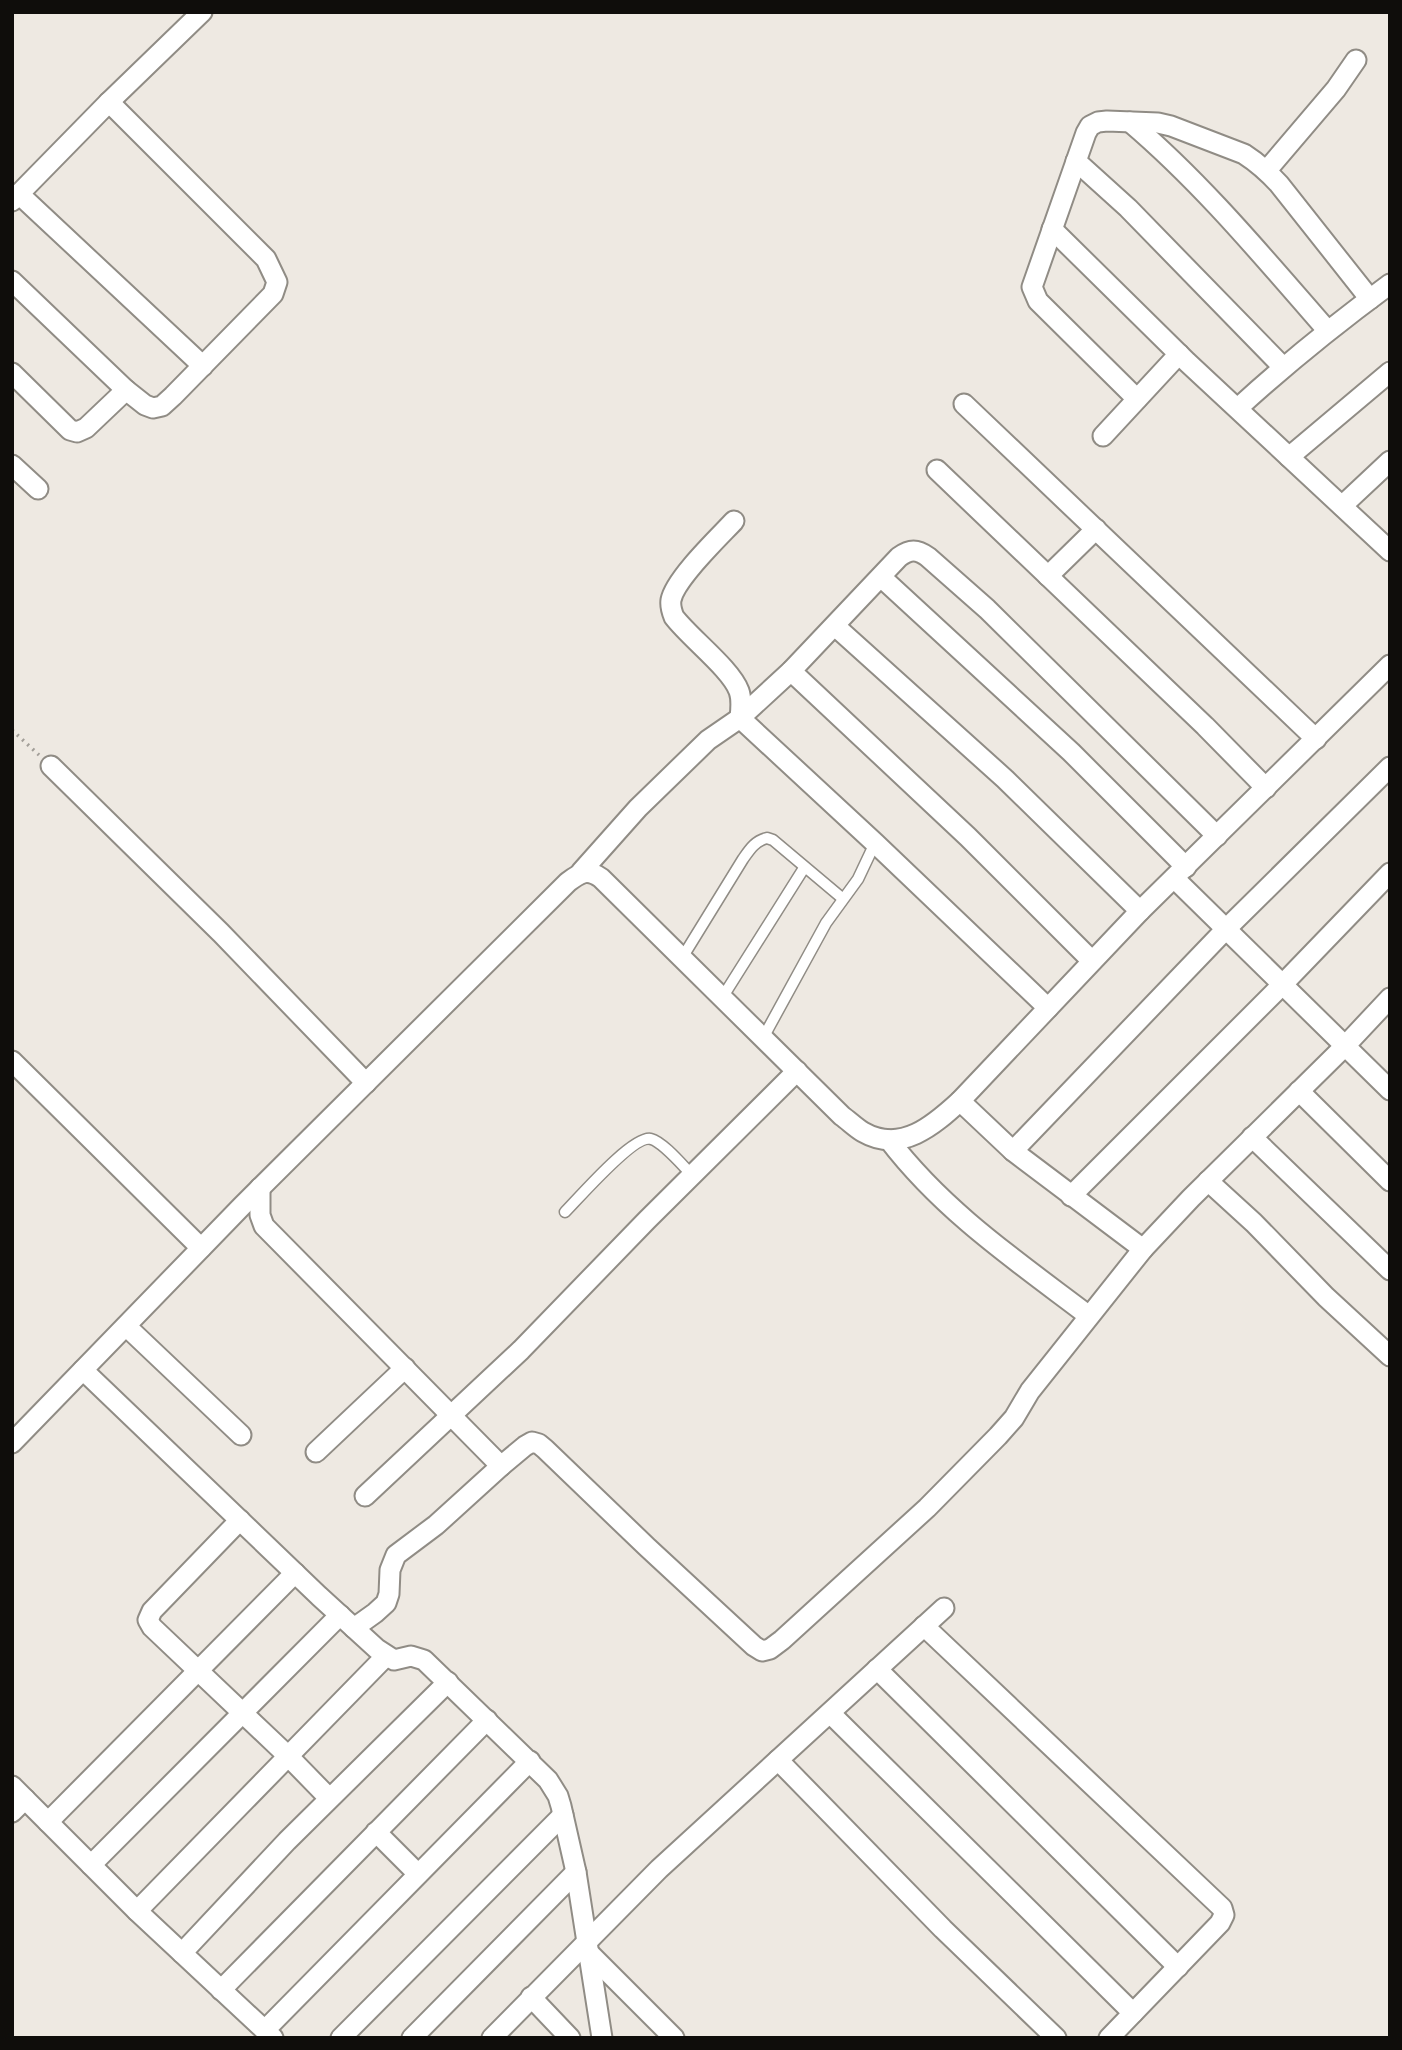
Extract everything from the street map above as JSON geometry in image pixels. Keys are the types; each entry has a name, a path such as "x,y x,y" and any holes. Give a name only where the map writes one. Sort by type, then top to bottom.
{"street":[{"path":"202,12 109,102 16,198 203,366"},
{"path":"1266,170 1336,89 1356,60"},
{"path":"12,281 126,390 153,408 162,406 273,294 277,282 266,260 109,102"},
{"path":"1137,399 1038,301 1032,287 1086,133 1090,126 1098,122 1171,126 1244,154 1266,170 1370,299"},
{"path":"1130,122 1161,148 1205,192 1327,330"},
{"path":"1076,161 1138,217 1283,367"},
{"path":"1052,229 1178,354 1390,551"},
{"path":"1238,408 1327,330 1390,284"},
{"path":"1103,436 1178,354"},
{"path":"1289,457 1390,372"},
{"path":"12,373 70,430 77,432 86,428 126,390"},
{"path":"964,404 1315,739"},
{"path":"1342,506 1390,461"},
{"path":"12,465 38,489"},
{"path":"937,470 1205,726 1266,789"},
{"path":"734,521 679,584 671,600 671,610 674,617 738,687 740,718"},
{"path":"1048,576 1096,529"},
{"path":"12,1443 260,1188 581,872 638,808 708,740 740,718 791,671 905,552 920,551 987,609 1217,836"},
{"path":"881,577 1071,752 1180,872 1226,929 1390,1090"},
{"path":"835,626 1005,779 1140,911"},
{"path":"581,872 593,872 601,878 842,1116 865,1133 890,1140 912,1136 935,1123 960,1101 1140,911 1390,665"},
{"path":"791,671 968,837 1093,961"},
{"path":"740,718 1048,1008"},
{"path":"51,766 221,933 366,1083"},
{"path":"1013,1152 1226,929 1390,767"},
{"path":"1071,1196 1390,873"},
{"path":"91,1865 243,1713 347,1622 375,1613 386,1603 390,1570 396,1555 455,1509 501,1466 532,1442 539,1444 746,1639 762,1651 770,1649 917,1517 999,1437 1038,1382 1143,1249 1390,999"},
{"path":"12,1062 201,1248"},
{"path":"365,1496 521,1350 797,1071"},
{"path":"1299,1091 1390,1181"},
{"path":"960,1101 1013,1152 1143,1249"},
{"path":"1252,1138 1390,1270"},
{"path":"890,1140 911,1169 973,1227 1089,1316"},
{"path":"1208,1181 1390,1356"},
{"path":"260,1188 260,1215 264,1226 501,1466"},
{"path":"125,1326 241,1435"},
{"path":"316,1452 405,1367"},
{"path":"83,1370 347,1622 394,1660 419,1657 488,1720 554,1788 576,1872 602,2038"},
{"path":"240,1520 152,1611 148,1620 152,1627 329,1798"},
{"path":"48,1822 295,1573"},
{"path":"492,2038 531,1997 588,1947 659,1869 944,1608"},
{"path":"924,1626 1222,1908 1224,1915 1220,1923 1109,2038"},
{"path":"137,1911 386,1656"},
{"path":"877,1669 1178,1967"},
{"path":"182,1953 286,1841 448,1682"},
{"path":"830,1713 1133,2013"},
{"path":"221,1990 488,1720"},
{"path":"778,1760 943,1929 1056,2038"},
{"path":"17,1799 48,1822 137,1911 269,2034 418,1874 530,1761"},
{"path":"341,2038 563,1815"},
{"path":"376,1832 418,1874"},
{"path":"412,2038 576,1872"},
{"path":"588,1947 674,2038"},
{"path":"531,1997 570,2038"}],"lane":[{"path":"682,958 743,859 760,840 773,840 842,898"},
{"path":"763,1038 826,923 858,879 875,843"},
{"path":"722,998 804,867"},
{"path":"565,1212 604,1171 643,1139 650,1138 658,1143 692,1175"}],"path":[{"path":"12,730 51,766"}]}
